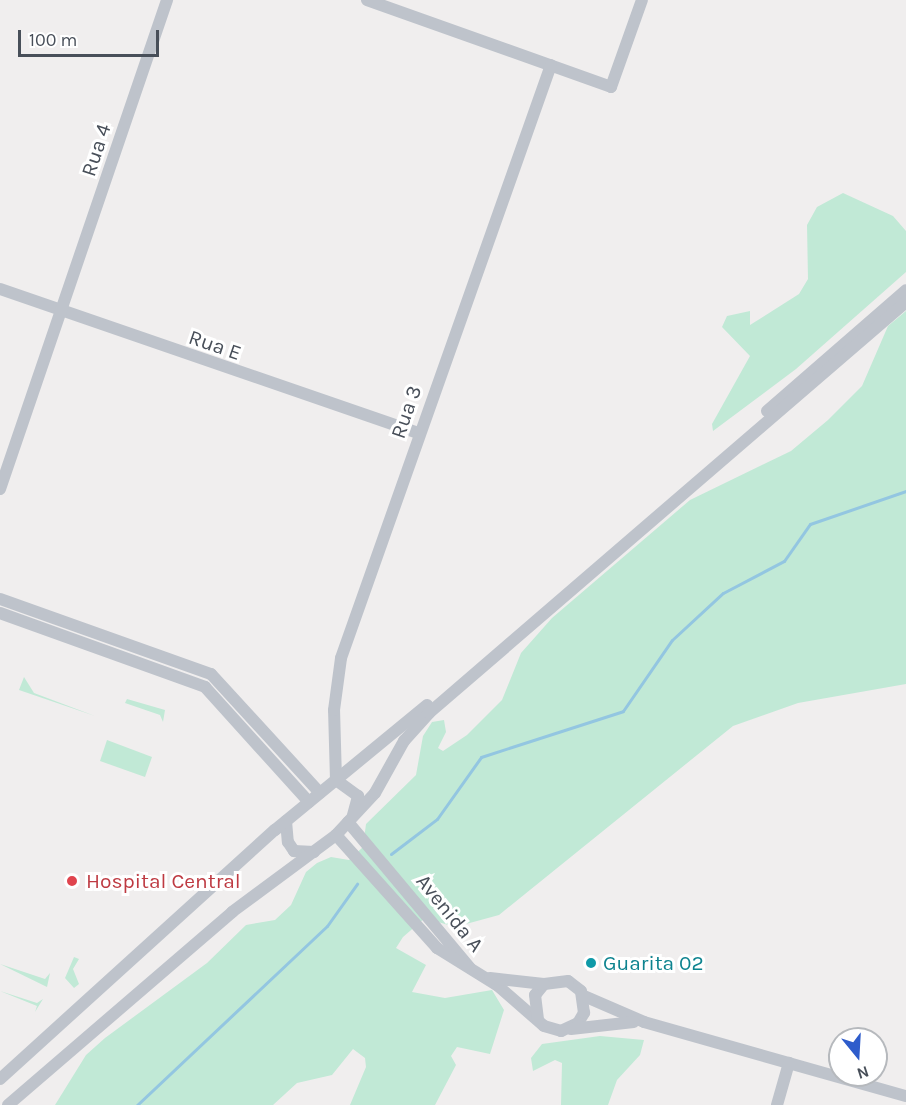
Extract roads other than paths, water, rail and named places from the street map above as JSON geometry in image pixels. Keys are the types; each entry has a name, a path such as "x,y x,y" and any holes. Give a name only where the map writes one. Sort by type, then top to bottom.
{"street":[{"name":"Rua 4","path":"0,489 63,312 167,0"},
{"path":"367,0 611,87 642,0"},
{"name":"Rua 3","path":"336,780 334,710 341,658 551,65"},
{"name":"Rua E","path":"0,289 419,433"},
{"path":"0,1079 286,821 906,290"},
{"path":"8,1105 232,912 336,835 365,806 404,741 429,713 906,302"},
{"path":"0,599 211,674 320,793"},
{"path":"0,614 205,687 309,802"},
{"path":"336,780 358,796 349,821"},
{"path":"365,806 365,841"},
{"path":"286,821 288,842 294,850 315,852"},
{"name":"Avenida A","path":"349,821 472,971"},
{"name":"Avenida A","path":"336,835 431,942 472,971"},
{"path":"472,971 495,980 544,984 568,981 584,996 644,1022 906,1096"},
{"path":"472,971 552,1030 644,1022"},
{"path":"538,1020 534,1001 544,984"},
{"path":"569,1029 584,1013 584,996"},
{"path":"777,1105 789,1063"}],"waterway":[{"path":"391,854 437,819 481,757 623,711 672,640 723,593 784,561 810,524 906,491"},
{"path":"137,1105 327,926 357,884"}],"place":[{"name":"Hospital Central","path":"72,881"},
{"name":"Guarita 02","path":"591,963"}]}
